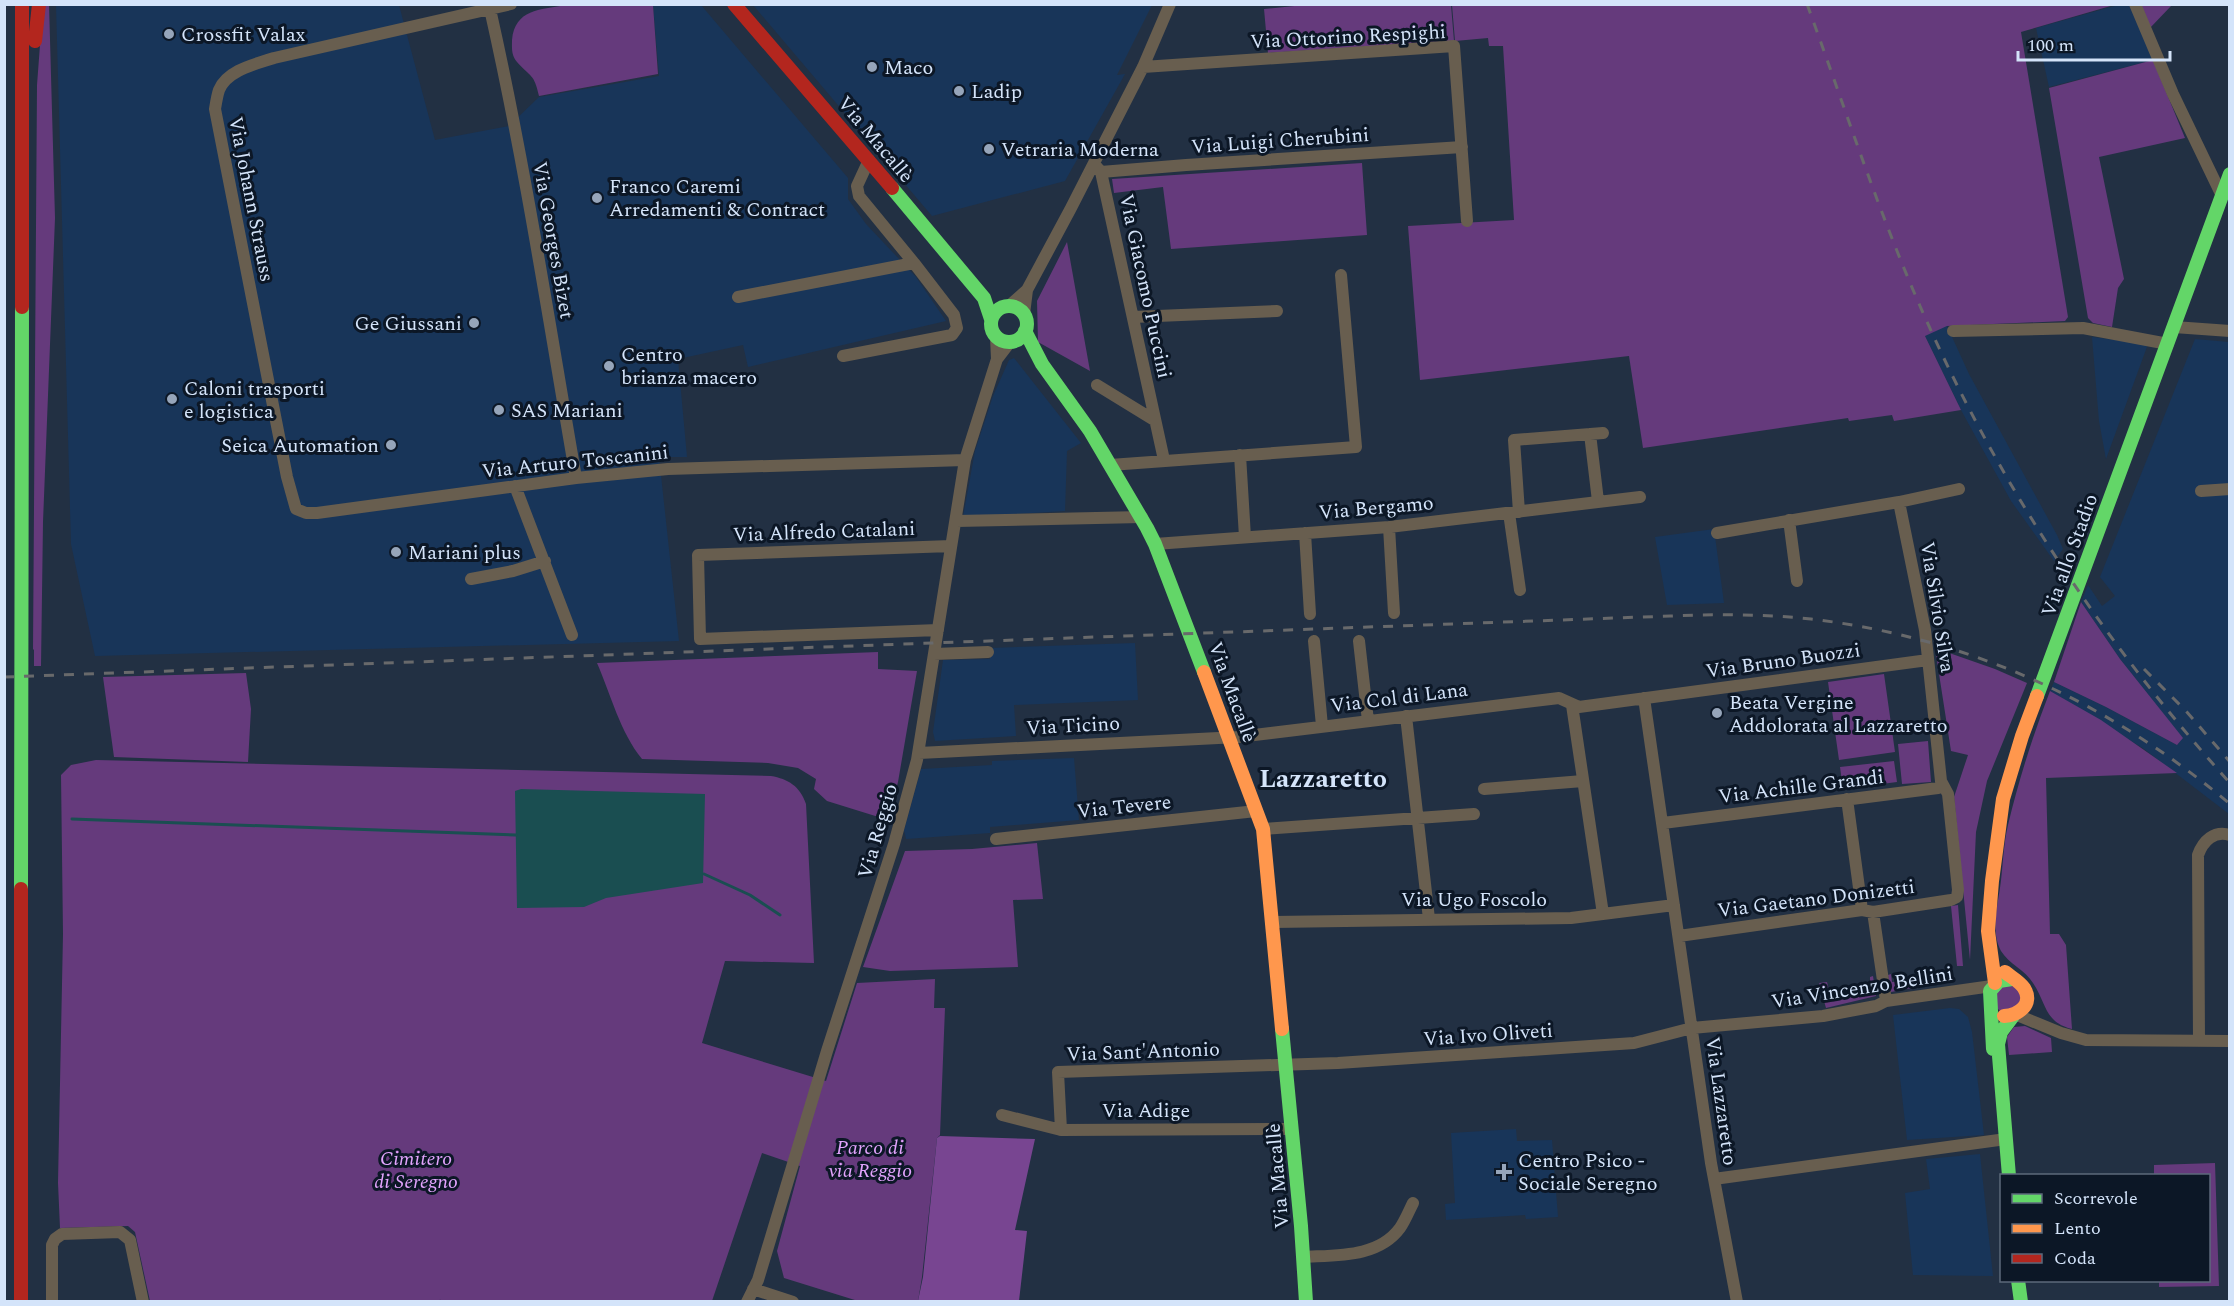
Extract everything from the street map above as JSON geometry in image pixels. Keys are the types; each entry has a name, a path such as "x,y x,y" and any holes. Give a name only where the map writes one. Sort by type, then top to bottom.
{"main road":[{"path":"21,1302 22,4"},
{"path":"22,139 33,115 33,69 39,4"},
{"name":"Via Macallè","path":"734,4 869,160 986,301 992,319"},
{"name":"Via allo Stadio","path":"2009,1174 1995,1066 1991,993 1993,958 1988,931 1998,824 2009,776 2026,726 2229,174"},
{"path":"986,301 1017,308 1024,314 1027,324 1025,331 1020,338 1012,342 996,337 992,330 992,319 996,311 1007,306"},
{"name":"Via Macallè","path":"1025,331 1036,355 1058,384 1110,465 1142,517 1155,544 1263,829 1292,1128 1306,1302"},
{"name":"Via Macallè","path":"1012,342 1036,355"},
{"path":"1993,958 2012,979 2023,986 2027,997"},
{"path":"2012,979 2001,979 1991,993 1997,1014 2005,1017 2015,1016"},
{"name":"Via allo Stadio","path":"2004,1123 1998,1040 2004,1027 2025,1007 2027,997"},
{"path":"2018,1282 2021,1302"}],"street":[{"name":"Via Johann Strauss","path":"273,407 215,109 219,88 230,76 274,58 511,4"},
{"path":"1007,306 1027,290 1098,168 1170,4"},
{"path":"2135,4 2222,196"},
{"name":"Via Georges Bizet","path":"490,9 576,478"},
{"name":"Via Ottorino Respighi","path":"1143,67 1454,46 1467,221"},
{"name":"Via Luigi Cherubini","path":"1098,168 1186,165 1462,147"},
{"path":"843,357 952,334 957,328 956,319 859,196 858,186 869,160"},
{"name":"Via Giacomo Puccini","path":"1098,168 1164,460"},
{"path":"738,297 914,263"},
{"path":"1110,465 1356,447 1341,275"},
{"path":"1024,314 1027,290"},
{"path":"1133,317 1277,311"},
{"path":"2174,327 2229,331"},
{"path":"1953,331 2084,328 2168,344"},
{"name":"Via Reggio","path":"747,1302 826,1051 897,837 919,753 965,460 997,360 996,337"},
{"name":"Via Reggio","path":"997,360 1012,342"},
{"path":"1097,385 1155,420"},
{"name":"Via Arturo Toscanini","path":"273,407 296,509 306,513 576,478 668,469 965,460"},
{"path":"1520,590 1514,513 1514,440 1597,434 1598,501"},
{"path":"1240,455 1245,537"},
{"path":"515,486 572,635"},
{"path":"1717,533 1899,502 1959,489"},
{"path":"2201,491 2229,489"},
{"name":"Via Bergamo","path":"1155,544 1389,528 1640,497"},
{"name":"Via Silvio Silva","path":"1899,502 1925,630 1943,785 1948,794 1957,897"},
{"path":"956,521 1142,517"},
{"path":"1789,520 1797,581"},
{"path":"1389,528 1394,613"},
{"path":"1305,533 1310,614"},
{"name":"Via Alfredo Catalani","path":"938,630 700,639 698,555 951,546"},
{"path":"471,579 513,571 545,561"},
{"path":"1314,641 1322,726"},
{"path":"1359,641 1368,721"},
{"path":"934,654 988,652"},
{"name":"Via Bruno Buozzi","path":"1572,705 1579,707 1928,660"},
{"name":"Via Col di Lana","path":"1228,737 1559,698 1572,705"},
{"name":"Via Lazzaretto","path":"1644,698 1714,1179 1737,1302"},
{"path":"1572,705 1603,914"},
{"path":"1406,716 1429,919"},
{"name":"Via Ticino","path":"919,753 1228,737"},
{"path":"1484,789 1583,781"},
{"name":"Via Achille Grandi","path":"1663,823 1938,788 1943,785"},
{"path":"1846,799 1886,1001"},
{"name":"Via Tevere","path":"996,839 1256,811"},
{"path":"1263,829 1474,814"},
{"path":"2199,1041 2198,855 2201,847 2212,837 2229,835"},
{"name":"Via Gaetano Donizetti","path":"1678,936 1950,900 1957,897"},
{"name":"Via Ugo Foscolo","path":"1273,922 1571,918 1674,905"},
{"name":"Via Vincenzo Bellini","path":"1692,1028 1823,1016 1876,1006 1886,1001 1966,990 1991,993"},
{"path":"2027,997 2039,1020 2048,1028"},
{"path":"2015,1016 2086,1040 2229,1041"},
{"name":"Via Ivo Oliveti","path":"1285,1065 1634,1043 1692,1028"},
{"name":"Via Sant'Antonio","path":"1060,1130 1058,1072 1285,1065"},
{"name":"Via Adige","path":"1002,1115 1060,1130 1292,1128"},
{"path":"1714,1179 2006,1139"},
{"path":"1303,1257 1373,1249 1388,1240 1399,1229 1413,1203"},
{"path":"52,1302 52,1245 56,1239 62,1234 120,1232 130,1240 143,1302"},
{"path":"753,1288 793,1302"}],"shaded area":[{"path":"56,5 399,5 435,140 509,126 539,97 659,76 653,5 701,5 848,178 848,199 866,224 916,277 946,321 748,367 743,345 678,359 687,457 659,457 679,641 95,656 71,544"},
{"path":"753,5 1152,5 1117,75 1125,74 1065,181 932,216"},
{"path":"1821,5 1947,326 1969,374 2063,549 2054,561 2011,501 1961,410 1925,336"},
{"path":"2118,5 2130,5 2153,60 2049,87 2036,28"},
{"path":"2092,337 2148,344 2106,459 2099,421"},
{"path":"2195,339 2229,342 2229,814 2144,749 2050,691 2054,682 2177,745 2182,738 2120,659 2081,602 2088,585 2102,606 2115,596 2100,577"},
{"path":"1014,358 1081,443 1067,451 1065,511 963,517 975,451 993,396 1009,360"},
{"path":"1714,529 1724,603 1667,605 1655,537"},
{"path":"1135,643 1138,700 1014,705 1016,736 935,741 933,732 943,660 990,659 990,648"},
{"path":"1074,758 1079,820 990,827 990,833 906,839 904,830 921,769 992,765 992,761"},
{"path":"521,789 705,794 703,883 606,898 584,907 517,908 515,791"},
{"path":"1950,1008 1959,1009 1968,1017 1972,1032 1984,1135 1907,1140 1893,1015"},
{"name":"Centro Psico - Sociale Seregno","path":"1516,1129 1517,1141 1552,1140 1558,1217 1526,1219 1525,1215 1446,1220 1445,1204 1455,1203 1451,1133"},
{"path":"940,1136 1035,1139 1015,1230 1027,1231 1019,1301 918,1301 923,1277 937,1138"},
{"path":"1980,1154 1993,1276 1913,1275 1905,1193 1930,1189 1926,1159"}],"green space":[{"path":"49,4 55,218 43,522 41,666 34,666 37,85 43,5"},
{"path":"1314,4 1451,5 1454,41 1268,53 1264,9"},
{"path":"565,5 653,5 658,74 539,96 534,79 514,57 512,40 514,30 518,22 530,13"},
{"path":"1452,5 2114,5 2021,32 2068,317 2065,321 1947,326 1925,336 1961,410 1894,421 1892,415 1849,421 1848,418 1643,448 1629,356 1420,380 1408,226 1514,220 1503,46 1489,46 1488,38 1455,41"},
{"path":"2141,5 2172,5 2150,28"},
{"path":"2153,60 2185,138 2099,157 2124,279 2118,288 2112,327 2093,323 2088,318 2049,88"},
{"path":"1362,163 1367,235 1171,249 1163,187 1114,193 1112,179"},
{"path":"1067,242 1090,371 1038,342 1037,301"},
{"path":"2081,602 2120,659 2183,738 2177,745 2054,682"},
{"path":"1935,648 2027,683 1987,781 1976,832 1970,960 1954,797 1968,755 1951,751"},
{"path":"878,652 878,669 917,671 898,782 889,815 885,819 827,801 814,789 816,779 798,768 768,763 642,759 622,725 597,663"},
{"path":"246,673 251,709 248,762 114,757 103,677"},
{"path":"1884,674 1895,752 1839,760 1828,682"},
{"path":"2050,691 2101,720 2177,773 2046,778 2050,934 2059,934 2066,945 2072,1029 2056,1022 2051,1017 2030,978 2004,956 1998,944 1995,928 2008,825 2027,757"},
{"path":"1928,741 1931,782 1902,784 1898,744"},
{"path":"96,760 771,776 793,784 806,804 814,963 725,961 702,1043 826,1081 857,983 935,979 934,1008 945,1008 940,1135 937,1138 918,1301 858,1301 784,1278 777,1251 800,1166 762,1153 712,1301 446,1302 439,1299 443,1301 150,1301 135,1232 128,1226 60,1228 58,1183 63,934 61,775 71,765"},
{"path":"1894,761 1897,782 1843,789 1840,767"},
{"path":"1037,843 1043,899 1013,900 1018,967 890,971 863,967 905,851 972,849"},
{"path":"1958,905 1963,966 1957,966 1951,906"},
{"path":"1891,974 1892,982 1944,977 1928,980 1928,985 1891,992 1888,975"},
{"path":"1873,976 1876,996 1826,1008 1819,983 1827,982 1829,990 1870,985 1870,977"},
{"path":"2003,983 2020,989 2021,1006 2000,1011 1995,1006 1993,993"},
{"path":"2025,1026 2051,1038 2052,1052 2009,1055 2007,1037 2014,1027"},
{"path":"2215,1163 2219,1286 2159,1287 2159,1282 2210,1282 2210,1174 2154,1174 2154,1165"}],"waterway":[{"path":"72,819 516,835"},
{"path":"704,874 750,895 780,915"}],"railway":[{"path":"1807,4 1904,269 1950,371 1982,434 2018,496 2096,616 2138,673 2230,783"},
{"path":"4,677 1688,615 1776,616 1870,628 1926,641 2034,680 2085,705 2135,734 2183,767 2230,804"},
{"path":"2144,669 2186,711 2230,762"}],"traffic: fast":[{"path":"2037,696 2230,174"},
{"path":"892,188 984,298 991,319"},
{"path":"1009,306 1022,311 1027,324 1022,337 1009,342 996,337 991,324 996,311 1009,306"},
{"path":"21,889 22,307"},
{"path":"1025,331 1042,364 1090,431 1147,528 1204,672"},
{"path":"1993,1049 1990,991 1999,981 2012,979"},
{"path":"2009,1174 1998,1044 2001,1032 2013,1016"},
{"path":"1282,1029 1306,1302"},
{"path":"2018,1282 2021,1302"}],"traffic: slow":[{"path":"1204,672 1263,829 1282,1029"},
{"path":"1995,983 1988,931 2003,799 2037,696"},
{"path":"2004,1016 2020,1011 2027,999 2024,988 2005,972"}],"traffic: jam":[{"path":"22,4 22,307"},
{"path":"35,41 39,4"},
{"path":"734,4 892,188"},
{"path":"21,889 21,1302"}],"place":[{"name":"Crossfit Valax","path":"169,34"},
{"name":"Maco","path":"872,67"},
{"name":"Ladip","path":"959,91"},
{"name":"Vetraria Moderna","path":"989,149"},
{"name":"Franco Caremi Arredamenti & Contract","path":"597,198"},
{"name":"Ge Giussani","path":"474,323"},
{"name":"Centro brianza macero","path":"609,366"},
{"name":"Caloni trasporti e logistica","path":"172,399"},
{"name":"SAS Mariani","path":"499,410"},
{"name":"Seica Automation","path":"391,445"},
{"name":"Mariani plus","path":"396,552"},
{"name":"Beata Vergine Addolorata al Lazzaretto","path":"1717,713"},
{"name":"Centro Psico - Sociale Seregno","path":"1504,1172"}],"district":[{"name":"Lazzaretto","path":"1323,778"}],"park label":[{"name":"Parco di via Reggio","path":"870,1158"},
{"name":"Cimitero di Seregno","path":"416,1170"}]}
